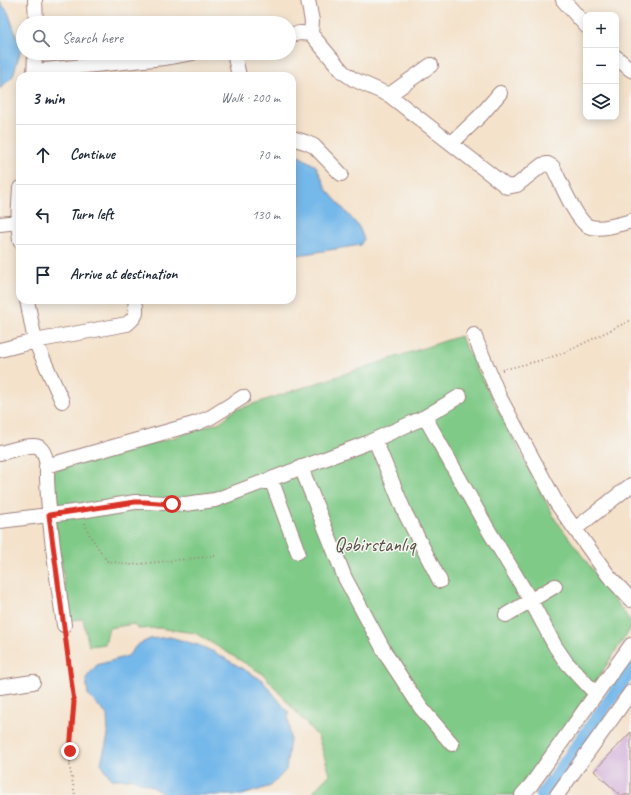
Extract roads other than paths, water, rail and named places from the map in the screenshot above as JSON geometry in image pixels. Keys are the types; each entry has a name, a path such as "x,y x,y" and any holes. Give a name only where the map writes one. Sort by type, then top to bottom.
{"street":[{"path":"35,0 36,16"},
{"path":"308,0 312,22 311,34"},
{"path":"562,0 583,23"},
{"path":"296,34 311,34 343,72 353,79 389,95 507,187 517,185 542,165 548,164 553,168 579,219 588,227 603,228 631,222"},
{"path":"34,72 35,60"},
{"path":"50,72 148,60"},
{"path":"236,60 238,72"},
{"path":"619,60 631,70"},
{"path":"389,95 431,65"},
{"path":"452,144 481,115 500,93"},
{"path":"296,139 314,146 341,174"},
{"path":"0,224 16,222"},
{"path":"28,304 35,341 62,401"},
{"path":"0,350 35,341 127,324 135,318 135,304"},
{"path":"474,335 499,396 557,504 608,575 631,600"},
{"path":"0,521 81,511 135,502 185,504 215,500 375,440 425,417 460,396"},
{"path":"46,466 197,423 211,417 244,397"},
{"path":"425,417 486,526 531,601 555,646 566,662 596,694"},
{"path":"375,440 405,513 440,581"},
{"path":"0,453 31,446 38,447 44,453 49,515 64,625"},
{"path":"301,468 345,578 387,656 421,708 452,744"},
{"path":"271,479 298,552"},
{"path":"575,529 631,485"},
{"path":"506,615 555,586"},
{"path":"522,795 531,785 631,645"},
{"path":"0,687 33,682"},
{"path":"557,795 631,692"}],"water":[{"path":"0,2 8,12 16,35 16,60 18,60 13,76 0,89"},
{"path":"296,154 316,166 327,190 359,227 364,239 360,245 296,255"},
{"path":"170,637 198,645 214,652 262,680 288,712 290,739 286,770 271,786 242,795 164,795 151,786 132,779 111,779 101,763 108,736 107,715 88,695 86,678 97,665 128,656 137,645 150,639"}],"waterway":[{"path":"542,795 631,670"}],"park label":[{"name":"Qəbirstanlıq","path":"375,544"}]}
